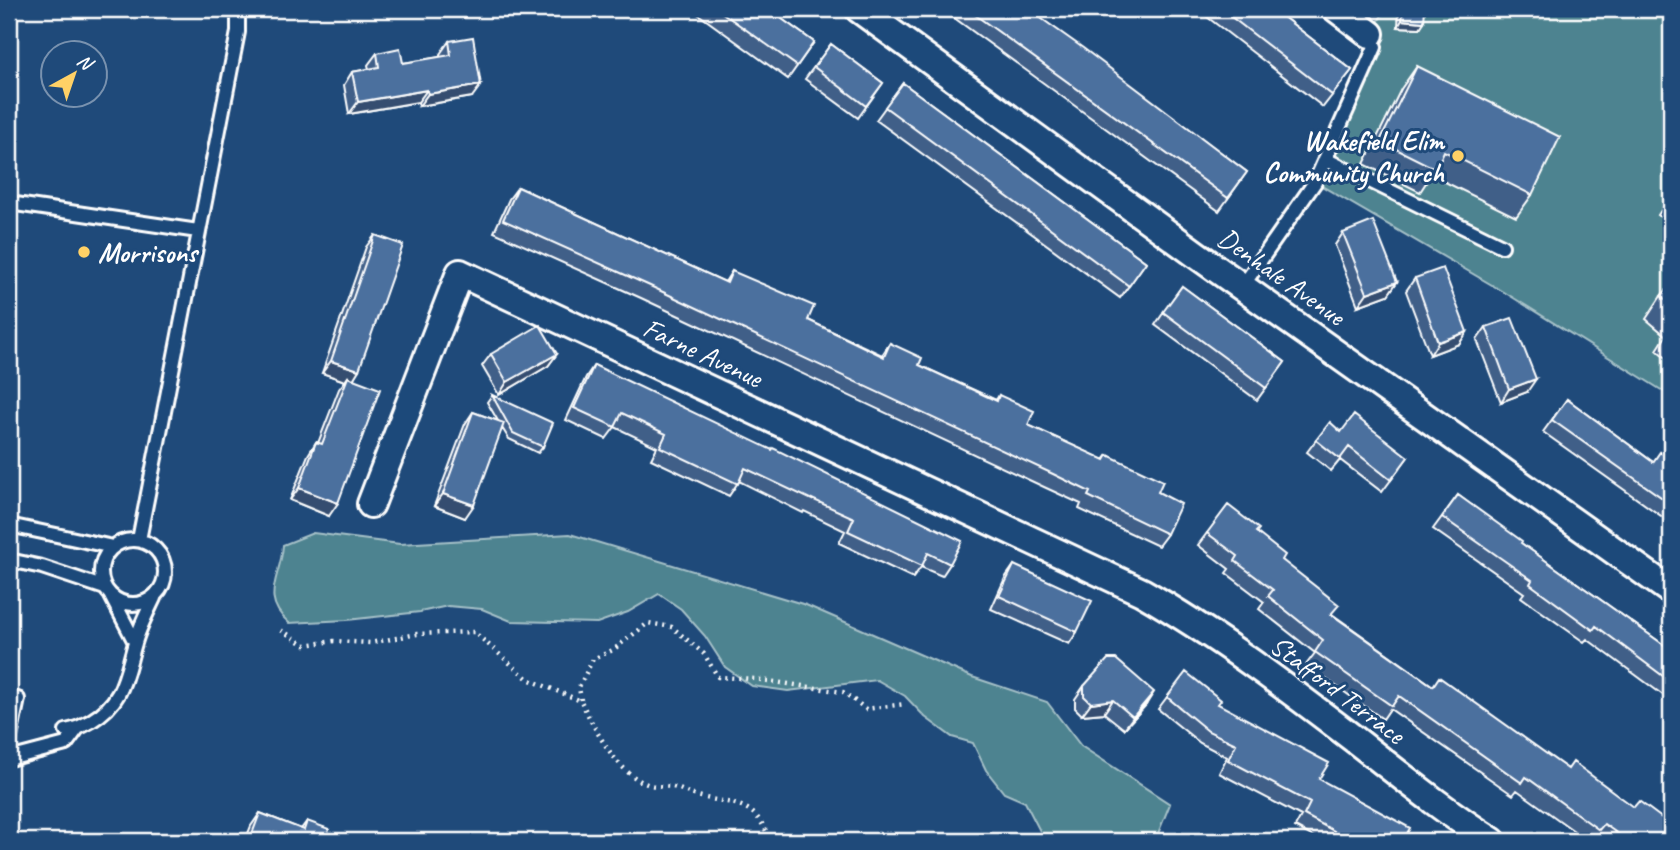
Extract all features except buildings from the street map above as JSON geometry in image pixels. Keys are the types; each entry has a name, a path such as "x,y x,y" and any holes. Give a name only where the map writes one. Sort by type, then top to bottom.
{"street":[{"name":"Denhale Avenue","path":"859,9 1242,287 1671,591"},
{"path":"1337,9 1370,34"},
{"name":"Farne Avenue","path":"371,503 460,273 1142,592"},
{"name":"Stafford Terrace","path":"1142,592 1188,618 1289,689 1411,783 1492,841"}],"lane":[{"path":"139,540 238,32 238,9"},
{"path":"1242,287 1315,182 1376,47 1370,34"},
{"path":"1325,159 1502,246"},
{"path":"9,203 198,231"},
{"path":"9,525 113,547"},
{"path":"11,760 66,744 72,730 105,713 116,699 124,684 135,642 154,597 164,582 165,564 155,548 139,540 124,541 113,547 101,566 101,577 135,642"},
{"path":"9,560 41,567 108,592 127,604 145,602 154,597"},
{"path":"9,742 18,699"}],"path":[{"path":"770,841 764,825 741,804 694,795 677,788 646,784 621,766 596,733 581,701 579,687 593,659 613,650 648,623 672,627 704,654 718,677 755,679 843,692 866,709 905,704"},
{"path":"281,630 305,645 334,641 370,643 417,634 474,632 528,679 581,701"}],"green space":[{"path":"1386,9 1671,9 1671,396 1504,292 1315,182 1375,47 1370,34"},
{"path":"313,533 400,544 570,534 806,605 972,677 1047,702 1081,746 1170,804 1155,841 1039,841 1041,833 1025,802 1004,793 986,770 973,743 952,737 925,717 905,696 877,680 788,691 752,686 725,667 705,636 681,609 659,594 628,612 597,623 511,621 482,609 448,606 347,620 289,623 280,614 273,596 283,545"}],"place":[{"name":"Wakefield Elim Community Church","path":"1458,156"},
{"name":"Morrisons","path":"84,252"}]}
